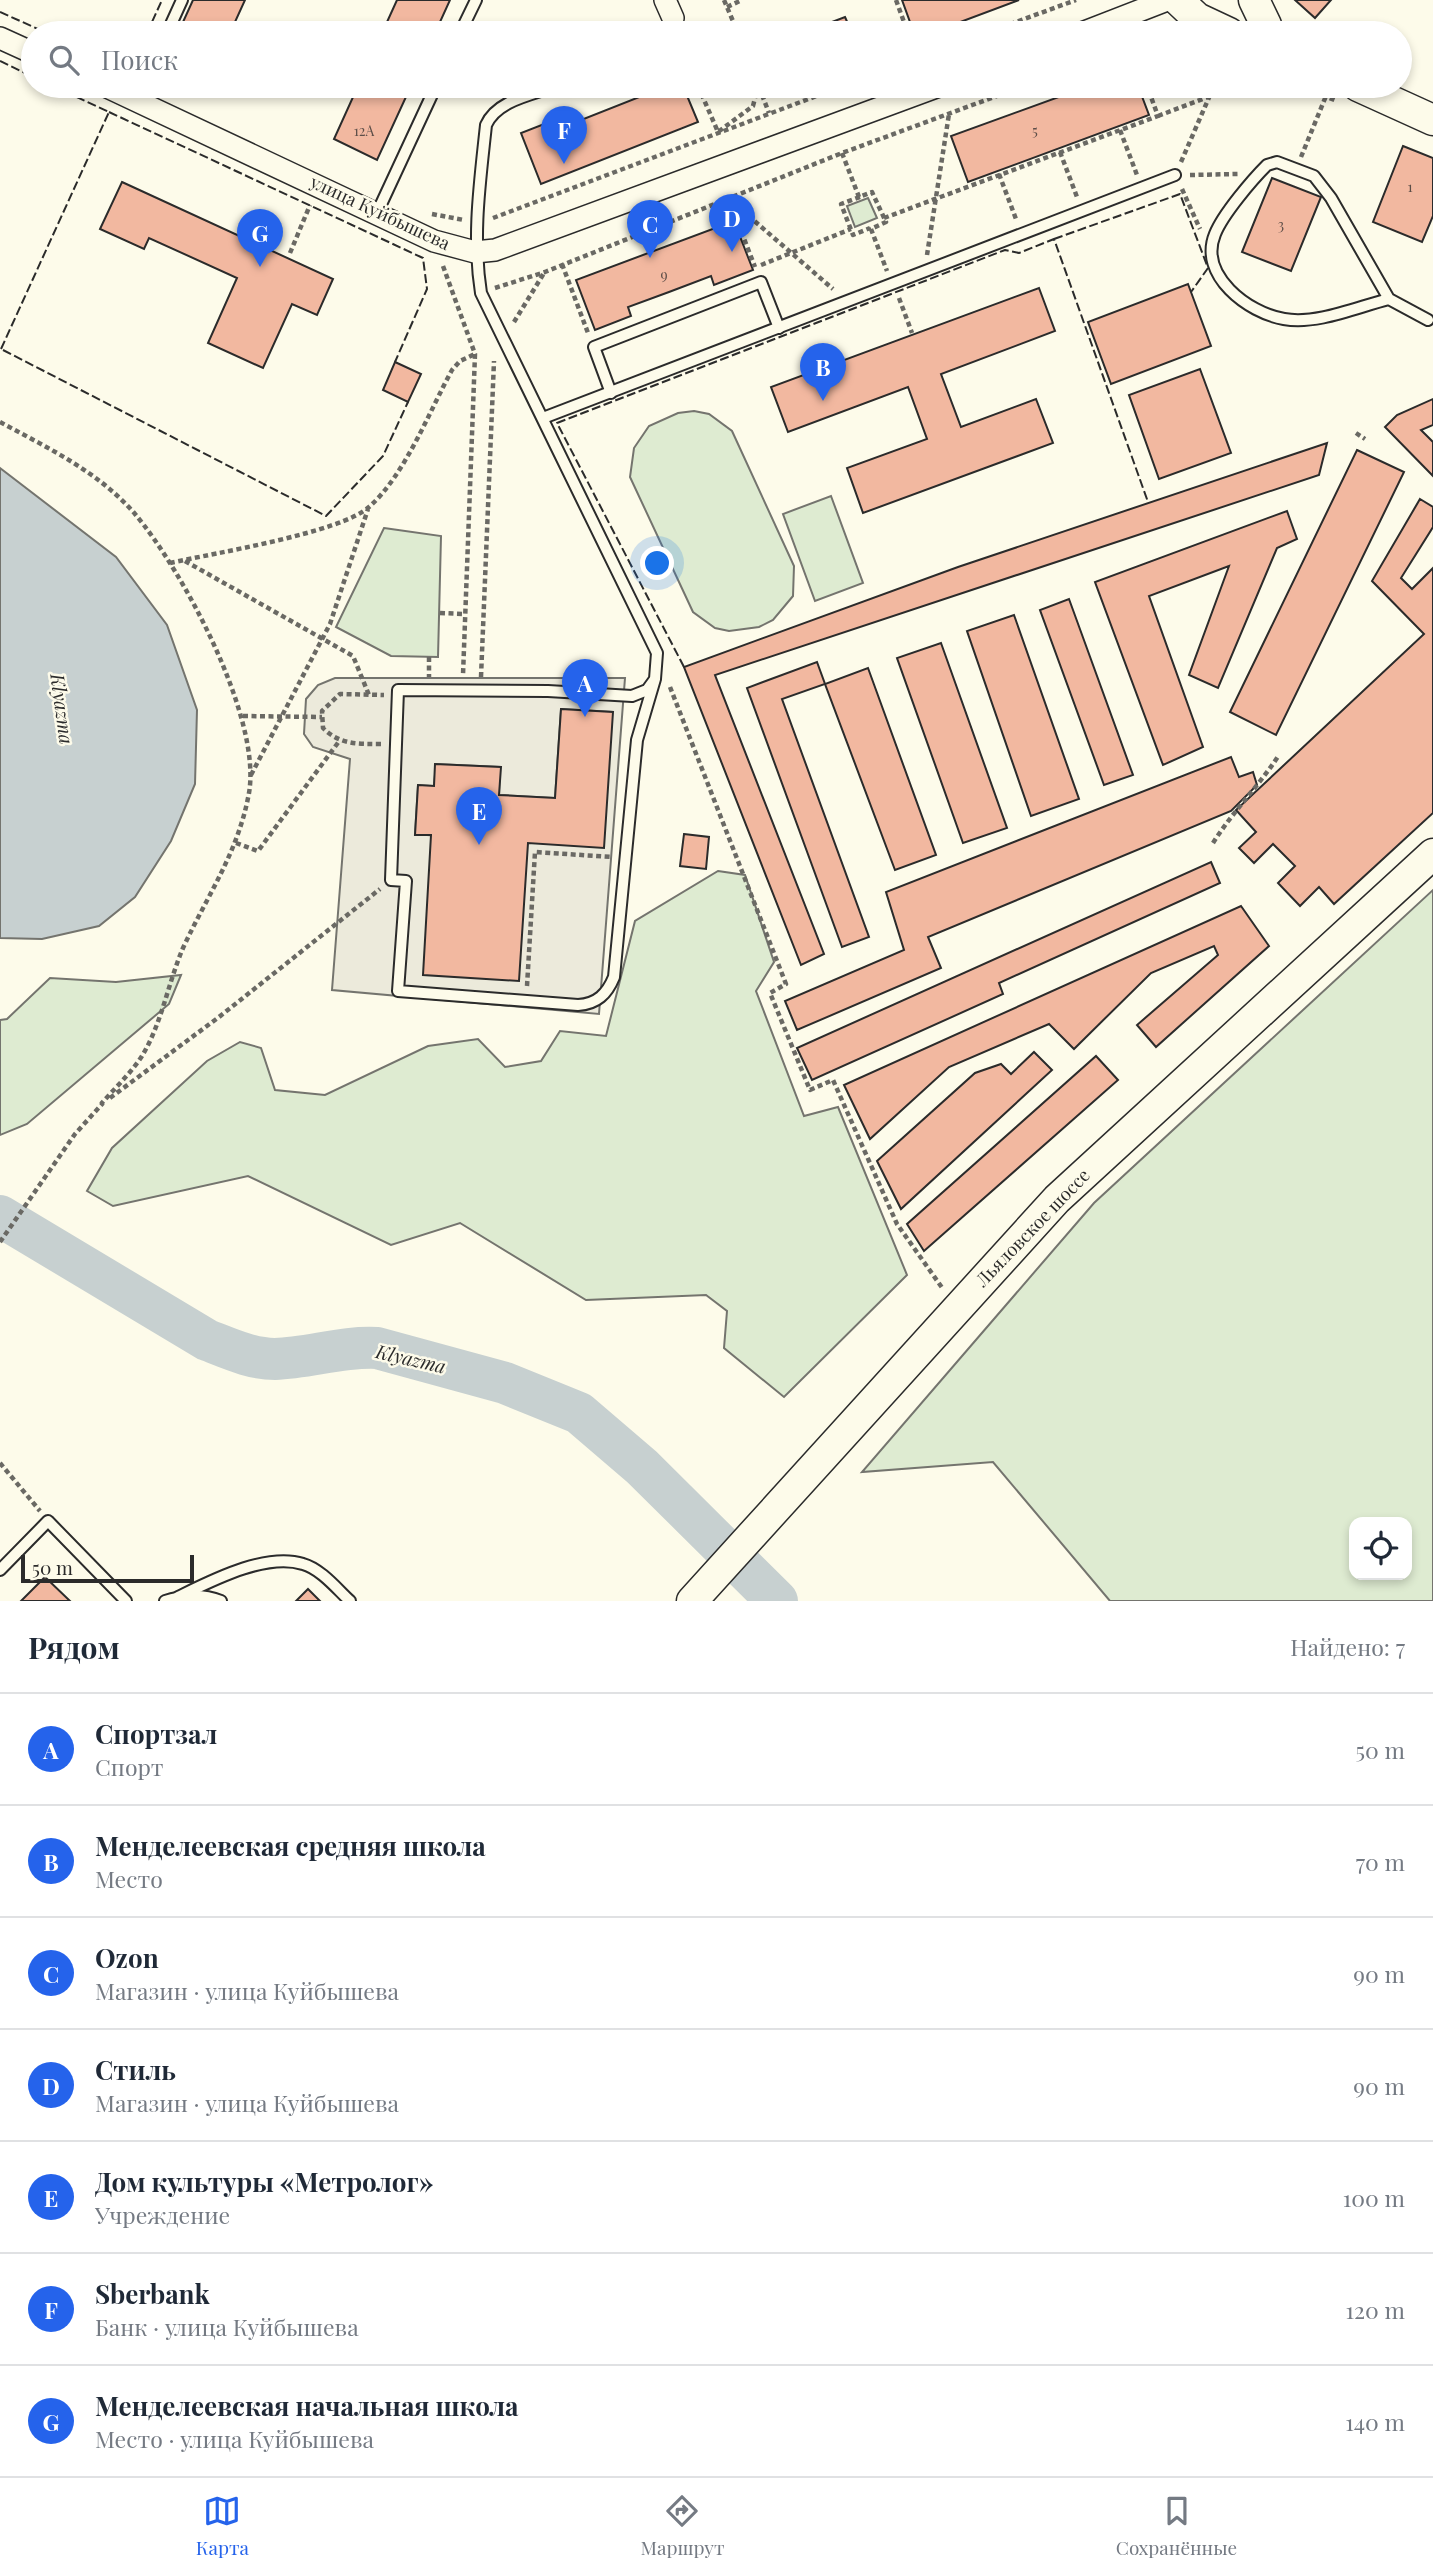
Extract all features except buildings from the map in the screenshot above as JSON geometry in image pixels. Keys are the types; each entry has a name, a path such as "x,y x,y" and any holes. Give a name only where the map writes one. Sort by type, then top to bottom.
{"street":[{"path":"1113,21 1167,0"},
{"path":"1178,0 1203,21"},
{"path":"1254,0 1264,21"},
{"path":"0,38 21,48"},
{"name":"улица Куйбышева","path":"151,98 377,213 435,249 475,253 495,250 907,98"},
{"path":"1384,98 1433,120"},
{"name":"Льяловское шоссе","path":"692,1601 1057,1199 1433,854"}],"lane":[{"path":"172,21 182,0"},
{"path":"466,21 476,0"},
{"path":"377,213 430,98"},
{"path":"525,98 499,108 491,115 486,125 475,253 481,293 657,653 655,679 637,740 614,977 609,988 590,1005 398,991 406,881 391,880 398,690 632,696 647,690 655,679"},
{"path":"1389,299 1314,318 1285,320 1256,311 1233,293 1217,274 1211,253 1215,233 1267,164 1277,162 1314,176 1331,198 1389,299 1428,320"},
{"path":"543,418 847,302 892,282 1175,176"},
{"path":"611,393 594,347 761,282 779,328"},
{"path":"0,1570 48,1521 127,1601"},
{"path":"165,1601 237,1570 275,1563 303,1564 324,1577 350,1601"},
{"path":"178,1597 212,1598 220,1601"}],"path":[{"path":"724,0 733,21"},
{"path":"727,7 742,0"},
{"path":"896,0 904,21"},
{"path":"1019,21 1076,0"},
{"path":"703,98 718,132 753,106 755,98"},
{"path":"763,98 769,113"},
{"path":"481,293 545,272 842,153 992,98"},
{"path":"1151,98 1158,116"},
{"path":"871,192 841,204 853,235 937,198 1205,98"},
{"path":"1208,98 1175,176 1211,253"},
{"path":"1296,169 1325,98"},
{"path":"924,271 949,114"},
{"path":"1120,130 1142,188"},
{"path":"1060,152 1082,211"},
{"path":"842,153 859,197 871,192"},
{"path":"1175,176 1258,173"},
{"path":"999,174 1022,234"},
{"path":"290,253 318,185"},
{"path":"871,192 883,221"},
{"path":"729,199 847,302"},
{"path":"729,199 761,282"},
{"path":"883,221 870,229 912,333"},
{"path":"755,267 851,229"},
{"path":"435,249 443,264 475,354 462,691"},
{"path":"562,264 594,347"},
{"path":"480,691 495,360 503,339 545,272"},
{"path":"170,563 341,524 369,508 392,481 452,370 460,361 475,354"},
{"path":"0,422 79,464 134,513 170,563 209,639 243,716 250,776"},
{"path":"1356,433 1365,439"},
{"path":"0,1242 75,1134 141,1058 152,1036 176,965 236,844 250,776 323,638 369,508"},
{"path":"184,560 353,656 369,695"},
{"path":"440,613 465,614"},
{"path":"657,653 786,984 770,993 810,1090 834,1080 898,1224 957,1309"},
{"path":"396,744 347,744 323,728 322,717 327,704 340,694 397,696"},
{"path":"243,716 322,717"},
{"path":"236,844 258,851 340,740"},
{"path":"1213,842 1232,812 1260,785 1279,755"},
{"path":"526,1001 535,852 626,858"},
{"path":"101,1104 219,1017 391,880"},
{"path":"0,1463 48,1521"}],"green space":[{"path":"868,198 877,218 855,227 847,206"},
{"path":"694,411 709,414 732,431 794,566 793,596 773,620 759,627 729,631 715,628 693,612 630,477 634,448 649,426 678,413"},
{"path":"831,496 863,583 815,601 783,514"},
{"path":"384,528 441,536 438,657 391,656 336,627"},
{"path":"718,871 745,875 774,962 756,991 804,1116 838,1107 907,1275 784,1397 724,1348 727,1311 706,1295 586,1300 460,1223 391,1245 248,1176 113,1206 87,1191 112,1148 207,1061 240,1042 261,1048 275,1090 325,1095 428,1046 478,1039 505,1067 541,1061 560,1031 606,1036 635,921"},
{"path":"1433,890 1433,1601 1110,1601 993,1462 862,1472 1094,1203"},
{"path":"181,975 169,1004 27,1124 0,1135 0,1020 7,1019 50,978 116,982"}],"shaded area":[{"path":"335,678 625,678 599,1014 332,990 350,759 313,747 304,734 306,699 318,685","holes":["561,709 612,712 528,843 415,834 418,785 434,786 436,764 500,767 499,795 555,798"]}],"water":[{"path":"0,468 116,557 167,625 197,710 195,784 171,841 135,897 99,926 42,939 0,938"}],"waterway":[{"name":"Klyazma","path":"0,1216 207,1340 240,1352 275,1359 377,1348 505,1383 579,1413 642,1467 777,1601"}],"fence":[{"path":"152,21 162,0"},
{"path":"0,12 21,21"},
{"path":"0,61 21,71"},
{"path":"1,349 109,112 79,98"},
{"path":"109,112 423,258 427,289 395,362"},
{"path":"1054,239 1180,194 1208,268 1191,292"},
{"path":"684,667 557,423 1005,250 1019,253 1054,239 1148,502"},
{"path":"3,350 326,516 383,456 408,402"}],"place":[{"name":"Sberbank","path":"564,164"},
{"name":"Стиль","path":"732,252"},
{"name":"Ozon","path":"650,258"},
{"name":"Менделеевская начальная школа","path":"260,267"},
{"name":"Менделеевская средняя школа","path":"823,401"},
{"name":"Спортзал","path":"585,717"},
{"name":"Дом культуры «Метролог»","path":"479,845"}]}
